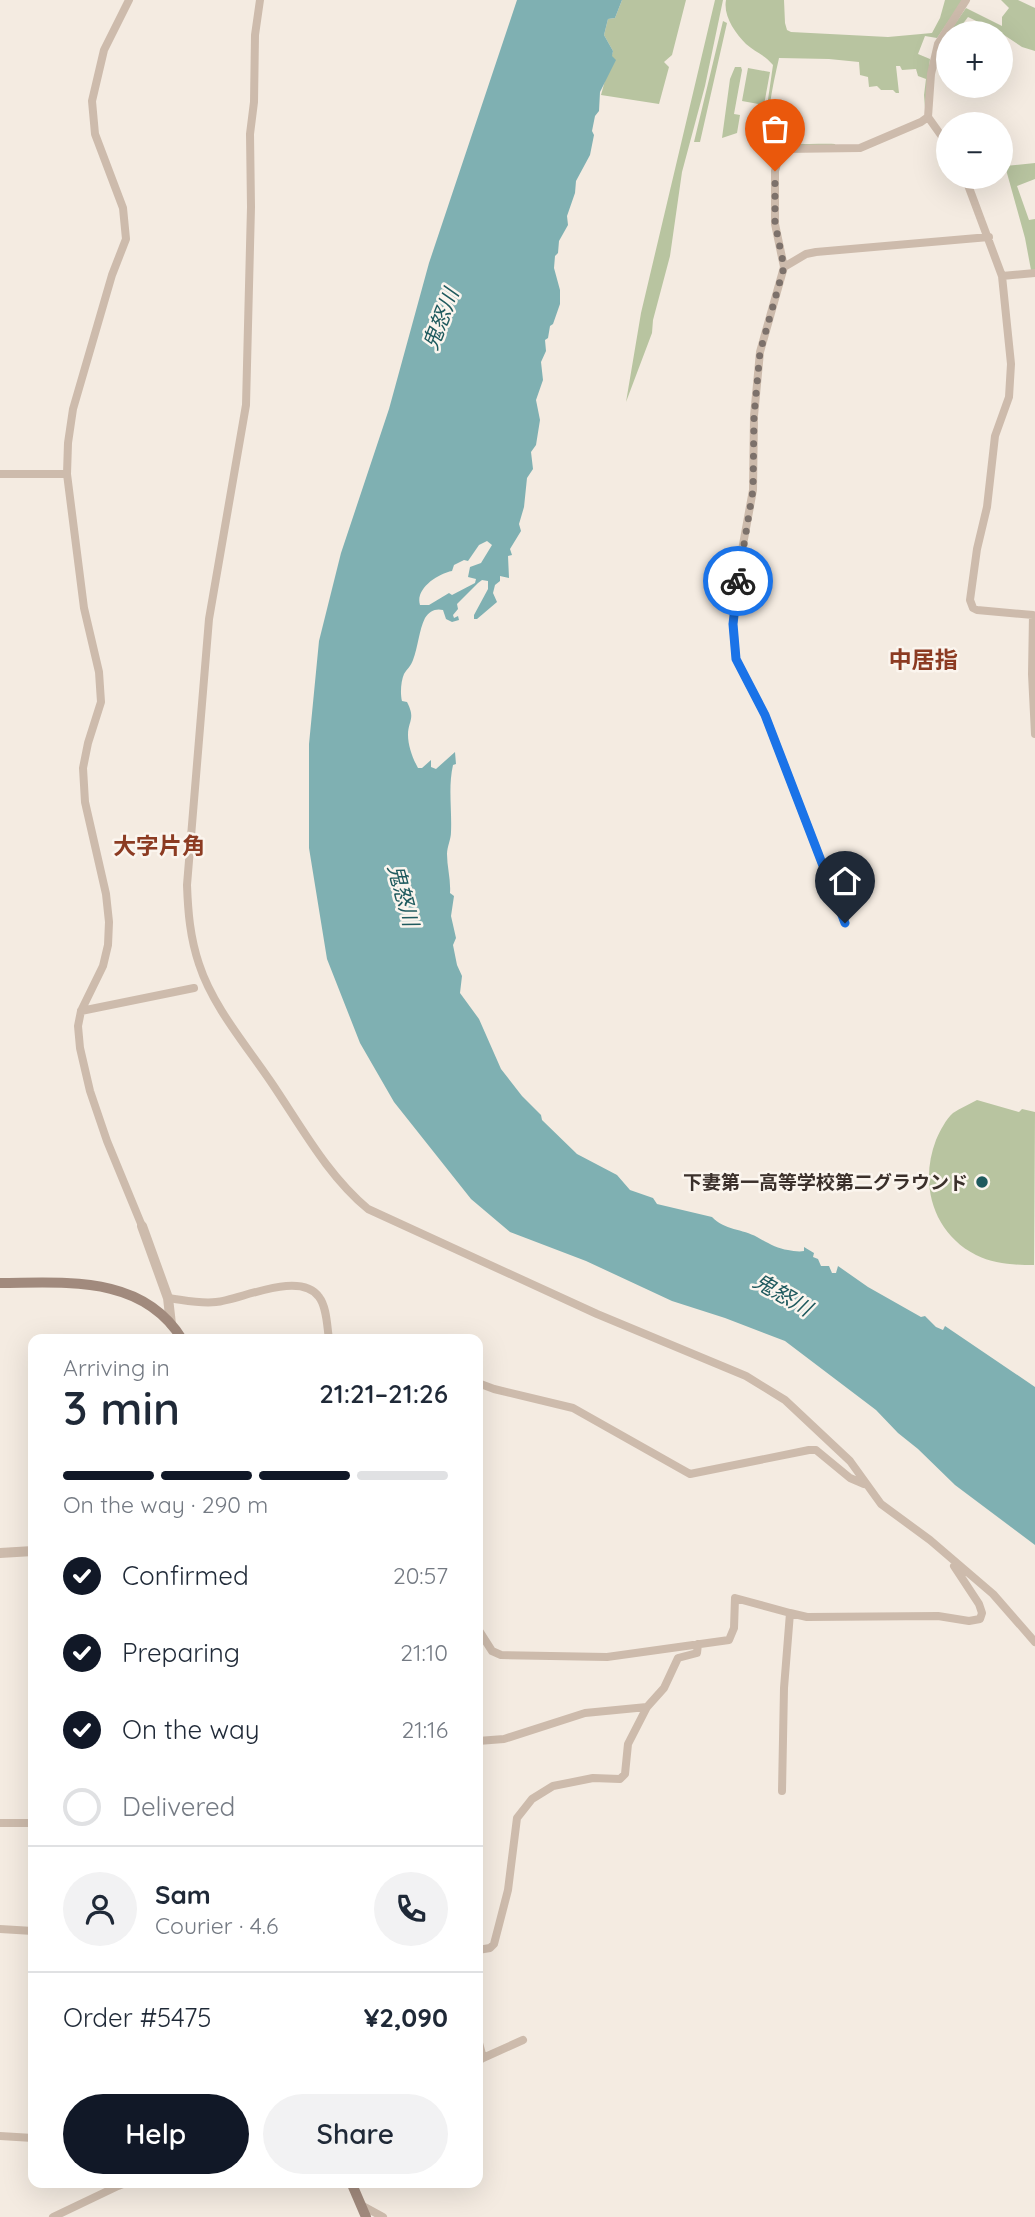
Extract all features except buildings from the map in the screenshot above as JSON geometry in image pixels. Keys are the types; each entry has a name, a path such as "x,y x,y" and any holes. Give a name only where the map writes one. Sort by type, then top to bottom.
{"main road":[{"path":"0,1283 89,1283 106,1286 139,1298 157,1310 178,1334"},
{"path":"353,2188 366,2217"}],"street":[{"path":"129,0 104,50 92,101 95,134 123,208 126,239 112,275 73,409 68,443 68,474 84,608 99,672 101,702 83,768 85,802 106,894 109,922 108,945 103,966 81,1011 78,1026 83,1066 107,1140 168,1298 171,1324"},
{"path":"260,0 254,35 254,102 250,134 246,405 209,619 188,873 189,928 200,966 221,1009 314,1148 351,1195 368,1209 575,1305 746,1376 785,1401 850,1461 881,1504 993,1594 1035,1642"},
{"path":"936,128 928,117 935,53 944,33 967,0"},
{"path":"845,923 765,715 736,659 734,649 733,624 740,561 753,490 754,416 760,352 784,267 775,223 775,182 777,164 785,149 860,148 928,117"},
{"path":"970,189 1002,276 1011,347 1010,388 1007,406 995,436 987,507 977,549 971,600 973,608 977,610 1033,615 1035,734"},
{"path":"784,267 806,254 816,252 989,237"},
{"path":"1002,276 1035,272"},
{"path":"0,474 68,474"},
{"path":"81,1011 194,988"},
{"path":"168,1298 219,1302 270,1287 304,1287 317,1294 321,1300 328,1334"},
{"path":"483,1384 573,1408 690,1474 816,1450 850,1478 865,1485"},
{"path":"0,1553 28,1551"},
{"path":"483,1637 492,1651 501,1655 607,1657 729,1640 734,1628 735,1598 807,1617 938,1616 969,1621 980,1619 982,1613 979,1604 948,1557"},
{"path":"782,1791 784,1688 790,1613"},
{"path":"483,1949 494,1944 508,1890 517,1818 532,1798 553,1786 593,1778 620,1779 625,1774 628,1744 647,1707 664,1688 678,1658 697,1653 698,1644"},
{"path":"483,1741 504,1739 585,1713 647,1707"},
{"path":"0,1823 28,1823"},
{"path":"0,1929 28,1931"},
{"path":"483,2058 523,2040"},
{"path":"0,2136 28,2137"},
{"path":"53,2217 110,2188"},
{"path":"360,2205 383,2217"}],"green space":[{"path":"622,0 686,0 672,55 664,62 669,67 659,104 601,95 613,51 604,35 608,19 615,18"},
{"path":"715,0 723,0 705,86 682,172 670,256 652,333 626,402 641,313"},
{"path":"726,0 784,0 785,23 787,30 791,32 888,37 932,33 936,26 936,38 925,36 918,54 930,59 925,108 926,79 918,76 916,69 902,70 900,66 896,66 899,93 896,93 893,90 881,90 877,86 869,87 868,77 860,75 859,62 779,58 769,113 771,133 775,138 789,143 835,144 836,147 794,146 774,141 767,135 764,127 773,65 738,35 728,18"},
{"path":"945,0 963,0 949,21 938,21"},
{"path":"1001,0 1018,0 1035,8 1035,51 1013,41 1013,21 1002,21 1009,8"},
{"path":"966,8 992,21 976,21 968,17 965,21 957,21"},
{"path":"723,21 727,23 700,142 694,142"},
{"path":"735,67 741,67 742,70 734,114 740,115 737,133 722,138 730,79"},
{"path":"748,68 770,72 764,105 742,101"},
{"path":"1035,163 1035,179 1017,186 1029,220 1035,219 1035,270 1031,270 1011,189 1013,165"},
{"name":"下妻第一高等学校第二グラウンド","path":"977,1100 1019,1112 1022,1109 1035,1112 1034,1265 997,1262 976,1255 961,1246 949,1234 934,1206 929,1173 936,1140 953,1113"}],"water":[{"name":"鬼怒川","path":"517,0 622,0 615,18 608,19 604,35 616,60 600,92 590,155 576,181 567,216 568,225 559,241 558,253 555,256 554,268 560,290 560,304 545,340 546,351 541,362 543,380 536,400 540,420 536,445 531,452 533,469 527,478 519,524 521,531 510,549 512,555 508,556 509,578 500,576 493,593 497,602 477,619 474,619 474,615 488,589 488,581 482,580 457,604 458,609 453,615 454,618 458,616 459,620 452,622 446,619 443,610 435,610 429,614 423,623 413,660 404,674 402,684 402,701 407,702 411,712 409,744 418,768 431,760 431,767 436,769 455,752 456,764 453,765 451,782 451,835 447,854 450,893 454,896 451,916 456,938 453,945 462,976 460,993 479,1019 501,1069 541,1115 542,1120 577,1154 617,1175 630,1190 653,1198 657,1204 712,1217 722,1224 752,1234 780,1248 804,1251 804,1247 814,1253 813,1257 818,1259 821,1266 829,1266 832,1273 836,1273 838,1266 868,1287 921,1317 925,1316 936,1327 943,1330 945,1326 1035,1387 1035,1545 955,1485 876,1410 785,1341 672,1301 586,1261 510,1232 471,1199 394,1102 360,1043 327,959 309,848 309,744 319,641 341,553 389,409 429,263","holes":["487,541 492,545 481,563 470,567 468,577 476,579 475,583 452,595 449,593 429,605 420,605 421,593 428,583 452,571 454,565 468,561 479,545"]}],"way so far":[{"path":"738,581 753,490 754,416 760,352 784,267 775,223 775,171"}],"place":[{"name":"下妻第一高等学校第二グラウンド","path":"982,1182"}],"district":[{"name":"中居指","path":"923,659"},
{"name":"大字片角","path":"159,845"}],"route":[{"path":"738,581 733,624 736,659 765,715 845,923"}]}
